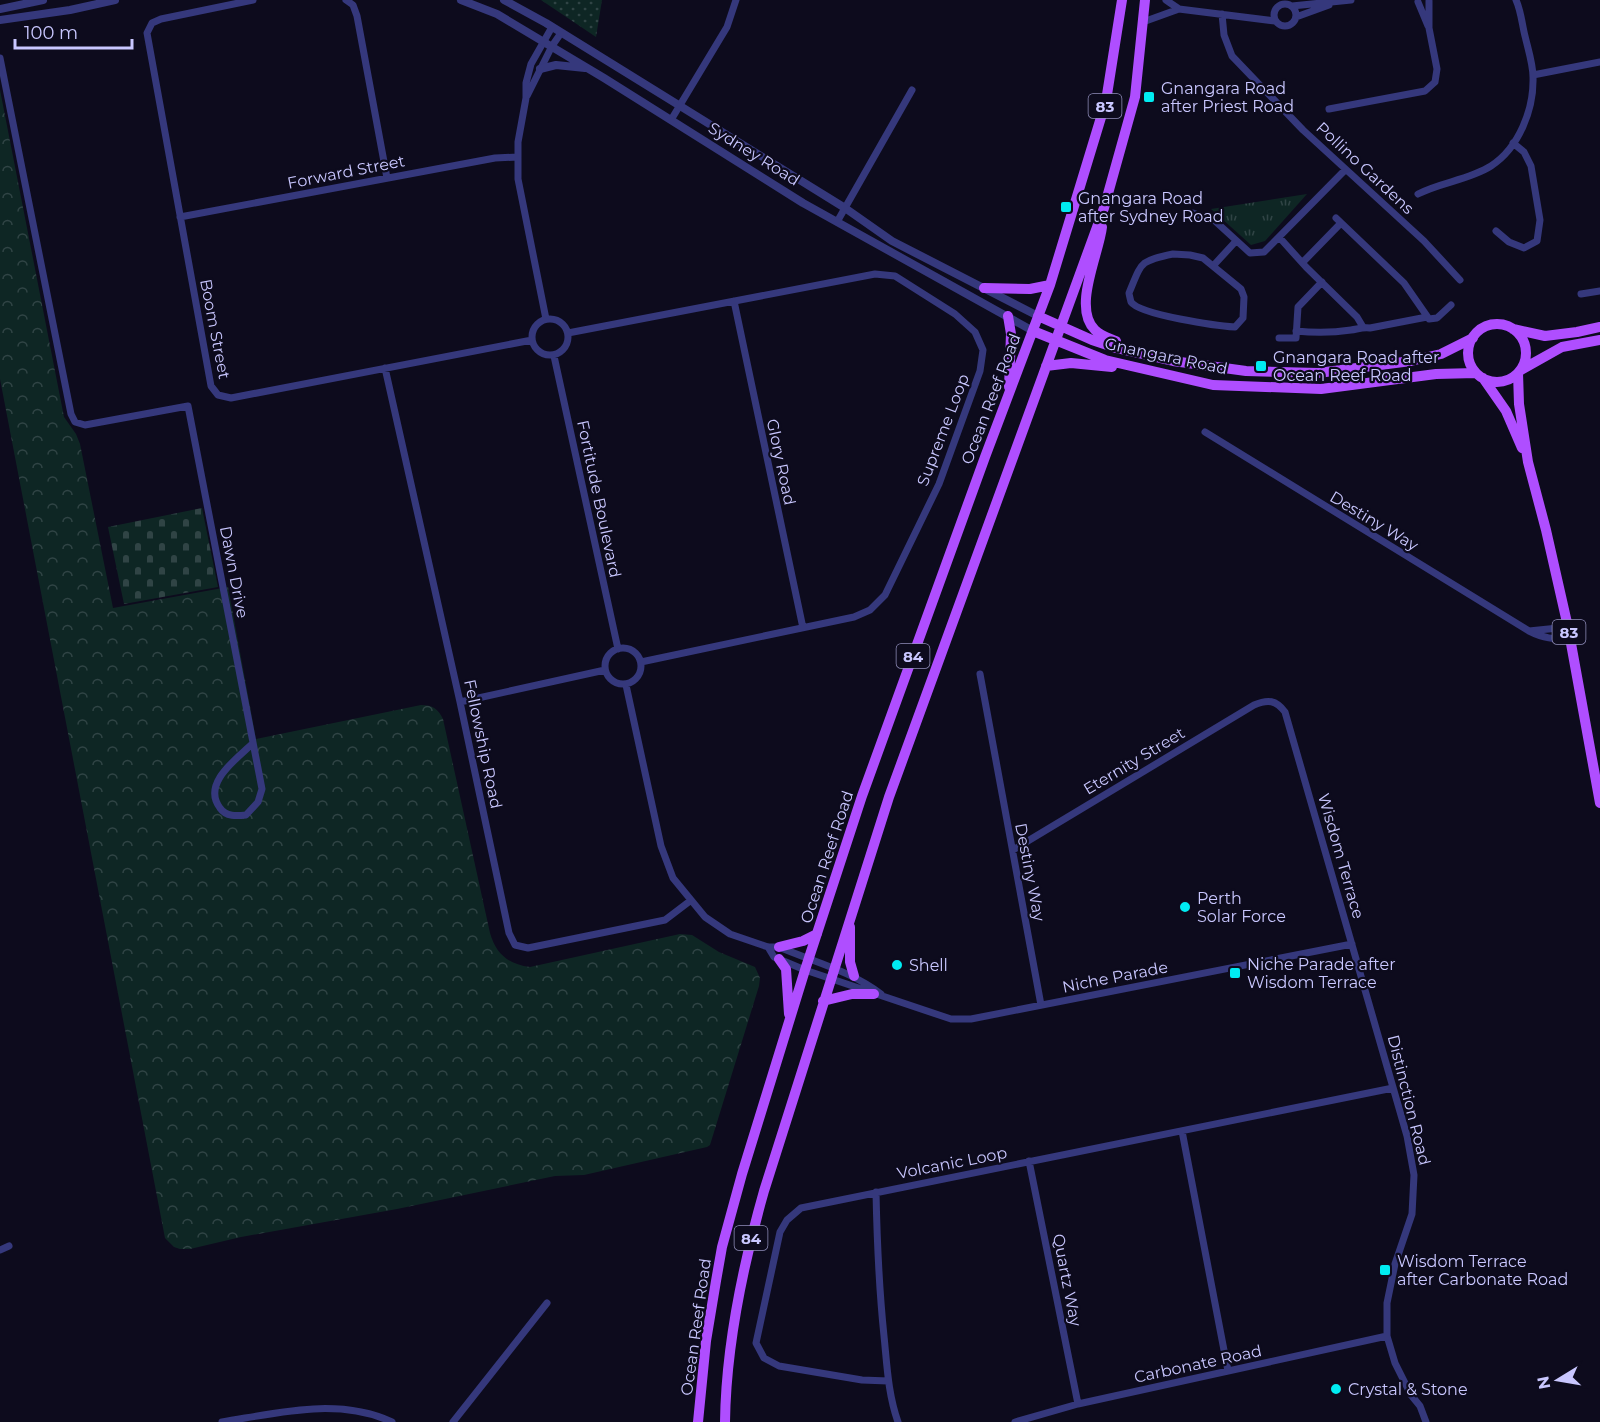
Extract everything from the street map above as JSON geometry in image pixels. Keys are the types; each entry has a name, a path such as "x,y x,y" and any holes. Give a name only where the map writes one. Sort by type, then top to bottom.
{"main road":[{"name":"83","path":"1038,316 1050,285 1106,101 1122,0"},
{"name":"83","path":"1145,0 1132,112 1104,208 1100,240 1089,281 1086,315 1094,329 1103,336 1173,361"},
{"name":"84","path":"725,1422 734,1327 748,1251 764,1191 823,1001 889,797 1104,208"},
{"path":"984,288 1030,289 1050,285"},
{"path":"1008,316 1011,334 1008,399"},
{"name":"Gnangara Road","path":"1038,316 1116,348 1173,361 1246,371 1318,373 1411,361 1441,354 1473,338"},
{"name":"Ocean Reef Road","path":"698,1422 706,1341 722,1247 742,1174 862,796 1038,316"},
{"name":"83","path":"1528,462 1506,411 1469,360 1473,338 1487,326 1504,325 1513,329 1520,335 1526,352 1525,361 1519,372 1519,404 1528,462 1569,633 1600,803"},
{"path":"1513,329 1545,336 1600,327"},
{"name":"Gnangara Road","path":"1033,331 1105,360 1213,385 1321,389 1436,374 1480,376"},
{"path":"1480,376 1497,382 1505,381 1562,347 1600,340"},
{"path":"1046,366 1071,363 1130,367"},
{"path":"850,917 850,962 854,976"},
{"path":"773,947 803,941 817,934"},
{"path":"779,959 784,964 787,974 789,1023"},
{"path":"823,1001 852,994 874,994"}],"street":[{"path":"0,9 43,0"},
{"path":"0,20 70,10 115,0"},
{"name":"Boom Street","path":"254,0 161,19 152,23 147,33 211,386 218,395 231,398 532,340"},
{"path":"346,0 353,5 357,16 387,178"},
{"name":"Sydney Road","path":"461,0 497,15 552,46 837,222 1033,331"},
{"name":"Sydney Road","path":"504,0 552,27 845,208 892,241 1038,316"},
{"path":"671,120 727,27 736,0"},
{"path":"1166,0 1179,9"},
{"path":"1253,18 1283,4 1334,3 1351,0"},
{"path":"1329,108 1425,91 1435,82 1437,69 1429,28 1429,0 1416,1 1429,28"},
{"path":"1418,194 1430,188 1469,177 1491,166 1513,143 1528,113 1532,97 1533,75 1516,0"},
{"path":"1143,22 1179,9 1275,21 1287,26 1296,17 1334,3"},
{"path":"1283,4 1296,13 1296,17"},
{"path":"1275,21 1283,4"},
{"name":"Pollino Gardens","path":"1222,14 1224,36 1232,56 1303,130 1424,241 1460,280"},
{"path":"546,319 523,212 518,179 518,142 526,98 526,83 531,64 552,27"},
{"path":"526,98 561,33"},
{"name":"Dawn Drive","path":"0,58 71,414 75,422 85,426 188,406 262,789 258,802 246,814 225,813 219,807 215,793 218,782 223,772 253,743"},
{"path":"1533,75 1600,62"},
{"path":"540,69 556,65 589,69"},
{"path":"837,222 912,90"},
{"path":"1496,231 1509,242 1524,248 1537,241 1540,220 1531,166 1524,152 1513,143"},
{"name":"Forward Street","path":"180,217 495,158 518,157"},
{"path":"1193,213 1215,221 1245,250 1257,254 1264,252 1345,170"},
{"path":"1303,262 1338,221 1404,283 1429,319 1437,318 1451,305"},
{"path":"1279,237 1358,317 1363,327"},
{"path":"1213,266 1236,242"},
{"path":"1173,254 1190,255 1203,258 1213,266 1241,289 1244,297 1243,318 1236,327 1160,314 1139,308 1131,302 1128,293 1139,270 1149,259 1173,254"},
{"name":"Supreme Loop","path":"568,333 875,274 895,276 955,314 975,332 982,350 980,371 939,484 885,595 870,610 854,617 641,662"},
{"path":"1279,338 1296,338 1298,307 1322,282"},
{"path":"1581,294 1600,291"},
{"name":"Glory Road","path":"734,301 803,628"},
{"path":"1296,331 1314,333 1353,330 1427,316"},
{"path":"546,319 557,320 568,333 569,339 564,350 554,356 542,354 532,340 536,326 546,319"},
{"name":"Fortitude Boulevard","path":"554,356 618,649"},
{"name":"Fellowship Road","path":"385,368 460,702 508,933 515,945 528,948 665,920 690,902"},
{"name":"Destiny Way","path":"1205,432 1529,631 1569,633"},
{"path":"618,649 630,649 641,662 640,674 626,685 614,682 605,670 605,661 608,656 618,649"},
{"path":"460,702 605,670"},
{"name":"Destiny Way","path":"980,674 1041,1005"},
{"path":"626,685 661,846 673,878 690,902 705,917 730,934 773,947 807,964"},
{"name":"Eternity Street","path":"1013,850 1254,705 1272,701"},
{"name":"Wisdom Terrace","path":"1272,701 1279,704 1285,712 1375,1024"},
{"name":"Niche Parade","path":"807,964 832,973 874,994 951,1019 971,1018 1041,1005 1352,944"},
{"path":"773,947 774,957 807,964"},
{"name":"Niche Parade","path":"832,973 854,976 885,997"},
{"name":"Distinction Road","path":"1375,1024 1407,1136 1414,1175 1412,1214 1395,1264 1387,1303 1387,1336 1395,1363 1411,1395 1420,1406 1426,1422"},
{"name":"Volcanic Loop","path":"888,1381 862,1380 779,1366 764,1358 756,1343 780,1232 792,1213 801,1208 876,1192 1393,1088"},
{"path":"1182,1131 1228,1371"},
{"name":"Quartz Way","path":"1029,1161 1078,1404"},
{"path":"876,1192 877,1261 888,1381 898,1422"},
{"path":"0,1250 9,1246"},
{"path":"453,1422 547,1303"},
{"name":"Carbonate Road","path":"1015,1422 1078,1404 1387,1336"},
{"path":"222,1422 321,1408 351,1409 380,1416 392,1422"}],"green space":[{"path":"541,0 602,0 596,37"},
{"path":"0,90 64,417 80,444 113,608 228,587 256,739 421,705 437,710 443,719 490,933 499,952 509,960 530,967 680,934 692,935 719,952 755,967 760,978 759,986 710,1145 584,1175 555,1176 190,1249 174,1247 165,1238 0,379"},
{"path":"1307,194 1265,241 1251,245 1211,209"},
{"path":"202,508 218,587 124,604 108,527"}],"place":[{"name":"Gnangara Road after Priest Road","path":"1149,97"},
{"name":"Gnangara Road after Sydney Road","path":"1066,207"},
{"name":"Gnangara Road after Ocean Reef Road","path":"1261,366"},
{"name":"Perth Solar Force","path":"1185,907"},
{"name":"Shell","path":"897,965"},
{"name":"Niche Parade after Wisdom Terrace","path":"1235,973"},
{"name":"Wisdom Terrace after Carbonate Road","path":"1385,1270"},
{"name":"Crystal & Stone","path":"1336,1389"}]}
